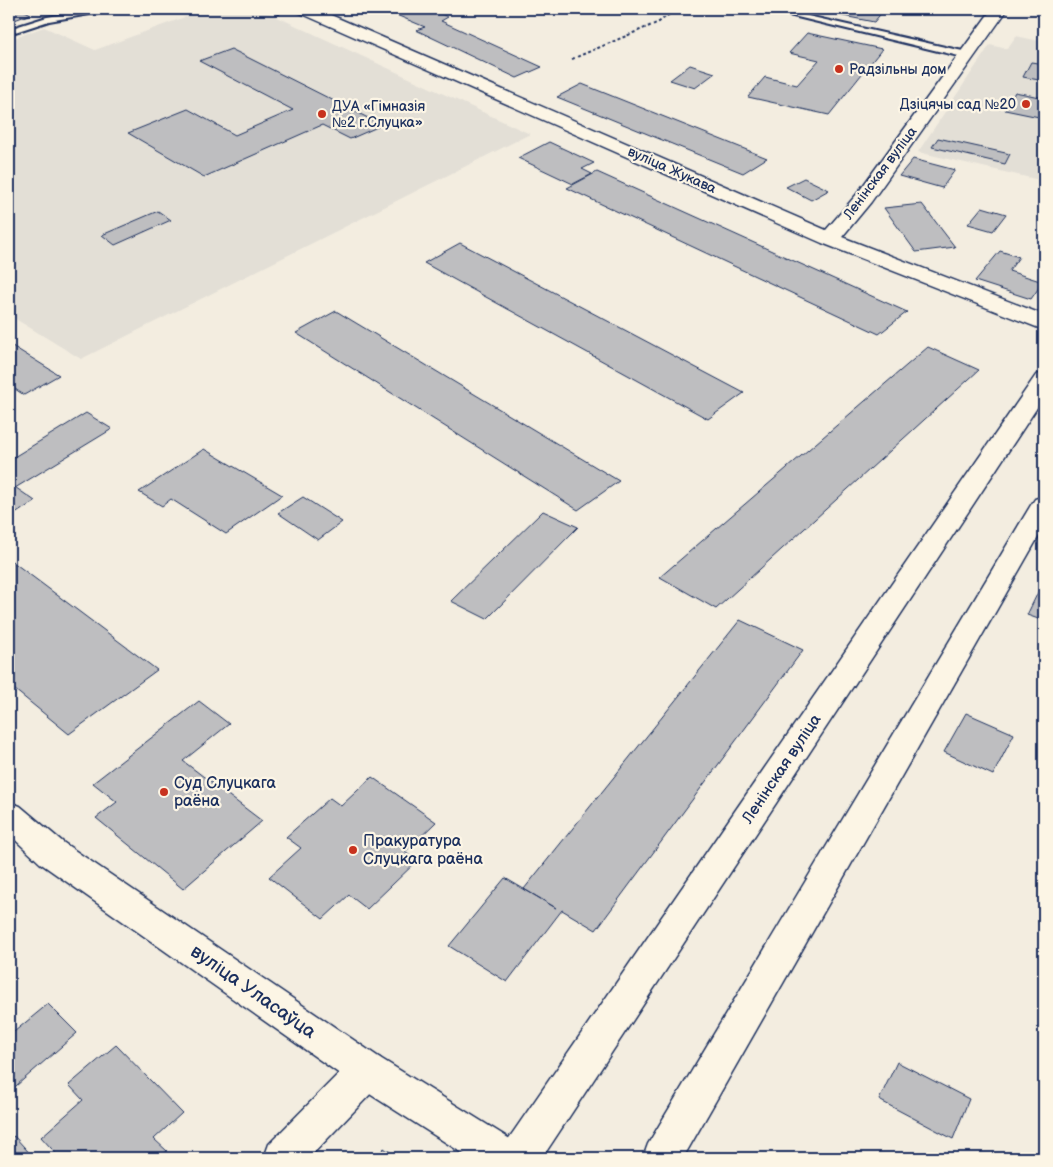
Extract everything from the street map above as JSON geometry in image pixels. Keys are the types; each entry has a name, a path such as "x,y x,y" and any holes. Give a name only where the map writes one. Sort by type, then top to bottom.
{"street":[{"name":"вуліца Жукава","path":"304,9 829,239 1044,323"},
{"name":"Ленінская вуліца","path":"829,239 864,198 1000,9"},
{"name":"Ленінская вуліца","path":"519,1158 1044,380"},
{"path":"662,1158 1044,505"},
{"name":"вуліца Уласаўца","path":"9,816 52,853 367,1071 504,1158"},
{"path":"283,1158 367,1071"}],"lane":[{"path":"9,32 46,20 107,9"},
{"path":"768,9 967,54"}],"path":[{"path":"572,59 659,22 676,9"}],"shaded area":[{"path":"207,9 260,9 530,134 81,359 9,315 9,40 44,27 95,50"},
{"path":"1016,36 1044,42 1044,181 918,152 990,45 1007,49"}],"building":[{"path":"9,9 21,9 31,14 9,22"},
{"path":"382,9 429,9 448,17 441,21 542,67 517,78 416,30 425,27"},
{"path":"808,9 872,9 883,11 874,22"},
{"name":"Радзільны дом","path":"807,33 882,49 829,115 748,97 765,77 797,85 819,60 789,53"},
{"name":"ДУА «Гімназія №2 г.Слуцка»","path":"231,49 382,125 350,139 322,125 204,177 128,133 188,109 235,135 293,110 199,61"},
{"name":"Дзіцячы сад №20","path":"1031,62 1044,64 1044,81 1023,77"},
{"path":"690,65 715,73 695,88 670,80"},
{"path":"582,84 767,158 743,173 557,97"},
{"name":"Дзіцячы сад №20","path":"1015,92 1044,98 1044,118 1005,110"},
{"path":"938,138 1010,154 1005,164 932,147"},
{"path":"549,142 594,163 582,169 592,174 573,184 518,158"},
{"path":"913,159 955,170 942,188 899,176"},
{"path":"597,172 907,312 879,334 567,188"},
{"path":"804,178 829,190 811,200 786,187"},
{"path":"922,204 955,247 916,252 884,208"},
{"path":"982,207 1006,214 993,231 968,224"},
{"path":"158,211 171,220 115,245 102,235"},
{"path":"460,243 744,393 708,419 424,263"},
{"path":"1000,251 1019,257 1009,271 1043,282 1031,299 975,281"},
{"path":"336,311 619,481 578,510 296,333"},
{"path":"9,344 59,375 24,395 9,385"},
{"path":"928,347 979,370 716,609 660,577"},
{"path":"86,413 112,429 15,488 9,483 9,460"},
{"path":"204,449 282,495 226,534 171,499 162,506 139,492"},
{"path":"9,483 35,501 9,518"},
{"path":"303,497 342,522 318,540 278,513"},
{"path":"543,511 578,527 487,619 451,601"},
{"path":"9,559 157,670 69,734 9,685"},
{"path":"1044,580 1044,621 1027,615"},
{"path":"740,620 803,650 596,930 562,910 507,982 449,946 505,878 556,908 524,889"},
{"name":"Суд Слуцкага раёна","path":"199,701 229,724 183,761 262,821 183,889 96,818 117,802 93,783"},
{"path":"966,713 1014,734 993,775 944,752"},
{"name":"Пракуратура Слуцкага раёна","path":"372,777 436,822 405,852 417,861 367,909 349,895 323,919 269,877 301,848 286,837 330,798 341,806"},
{"path":"48,1004 77,1033 9,1092 9,1036"},
{"path":"116,1045 182,1113 154,1139 167,1151 159,1158 60,1158 41,1137 83,1100 69,1085"},
{"path":"897,1062 969,1099 953,1139 879,1100"},
{"path":"14,1136 34,1158 9,1158 9,1140"},
{"path":"384,1148 399,1158 376,1158"}],"place":[{"name":"Радзільны дом","path":"839,69"},
{"name":"Дзіцячы сад №20","path":"1026,104"},
{"name":"ДУА «Гімназія №2 г.Слуцка»","path":"322,114"},
{"name":"Суд Слуцкага раёна","path":"164,792"},
{"name":"Пракуратура Слуцкага раёна","path":"353,850"}]}
